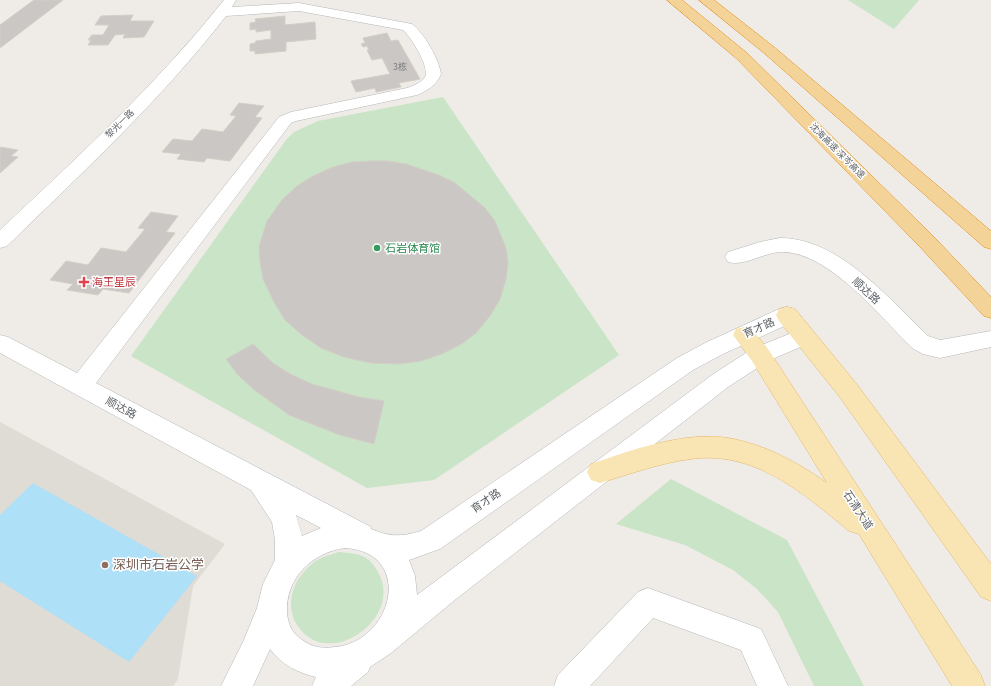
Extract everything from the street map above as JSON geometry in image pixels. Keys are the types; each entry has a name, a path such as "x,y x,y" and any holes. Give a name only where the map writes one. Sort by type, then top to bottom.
{"highway":[{"name":"沈海高速 深岑高速","path":"674,0 742,56 928,243 991,310"},
{"path":"706,0 769,50 991,242"}],"main road":[{"path":"787,315 847,389 991,587"},
{"name":"石清大道","path":"744,335 760,355 970,686"},
{"path":"600,472 668,452 685,449 723,447 742,450 766,460 822,492 873,534"}],"street":[{"name":"黎光一路","path":"0,241 174,70 226,6"},
{"path":"80,387 285,120 291,117 411,92 421,89 430,83 435,76 435,69 412,32 407,27 299,7 226,6"},
{"name":"顺达路","path":"735,257 772,246 786,245 804,248 818,254 843,269 920,342 930,348 940,349 991,339"},
{"name":"育才路","path":"236,686 256,649 272,603 277,582 289,564 305,549 324,539 346,535 399,549 415,546 430,540 685,364 787,315"},
{"path":"327,686 446,589 720,381 760,355 804,336"},
{"name":"顺达路","path":"0,343 374,543 396,562 403,581 403,602 395,624 371,650"},
{"name":"顺达路","path":"243,473 262,486 284,516 289,537 289,564"},
{"path":"570,686 648,602 751,639 773,686"},
{"path":"272,603 274,624 282,643 297,657 317,664 340,664 371,650"}],"shaded area":[{"name":"深圳市石岩公学","path":"0,422 225,544 193,586 178,679 173,686 0,686"}],"green space":[{"path":"848,0 919,0 894,29"},
{"name":"石岩体育馆","path":"443,97 619,355 434,480 367,488 131,356 286,140 294,132 318,121"},
{"path":"671,479 787,540 864,686 814,686 778,612 757,589 733,570 685,545 616,524"},
{"path":"339,552 360,555 370,561 379,574 383,586 383,597 375,618 358,634 347,640 336,643 322,643 310,638 301,630 295,621 291,601 297,581 304,572 315,562 325,556"}],"water":[{"path":"33,483 197,576 129,662 0,581 0,515"}],"building":[{"path":"34,0 63,0 0,48 0,25"},
{"path":"133,15 130,21 154,21 144,37 123,38 125,34 115,35 108,45 88,45 91,40 88,40 92,35 103,35 109,25 95,25 101,16"},
{"path":"285,16 285,25 315,22 316,39 286,42 286,51 255,54 255,51 250,51 250,44 255,43 256,41 271,39 271,30 256,32 256,29 250,30 250,23 256,22 255,19"},
{"path":"387,33 391,41 398,40 420,79 399,83 401,87 376,92 375,88 356,92 351,81 390,74 382,58 372,60 367,50 369,50 367,46 363,47 361,44 365,43 363,38"},
{"path":"239,103 264,106 255,117 262,118 230,161 207,158 204,162 177,159 181,154 162,152 173,139 192,141 202,129 223,132 236,116 230,115"},
{"path":"0,147 18,150 11,156 18,157 0,173"},
{"path":"388,161 406,164 439,175 455,183 485,208 495,221 506,248 508,262 506,279 500,299 490,316 476,333 463,343 442,354 421,361 399,364 371,363 344,357 321,348 302,335 285,320 263,279 259,247 267,221 282,200 297,186 313,176 333,167 352,162"},
{"path":"151,212 178,216 166,232 175,233 129,293 103,289 98,295 67,290 73,284 50,280 66,261 88,265 101,248 126,252 145,229 138,228"},
{"path":"253,344 274,364 292,375 312,384 359,397 384,401 374,444 340,435 289,415 253,389 237,374 226,359"}],"place":[{"name":"石岩体育馆","path":"377,248"},
{"name":"海王星辰","path":"84,282"},
{"name":"深圳市石岩公学","path":"105,565"}]}
